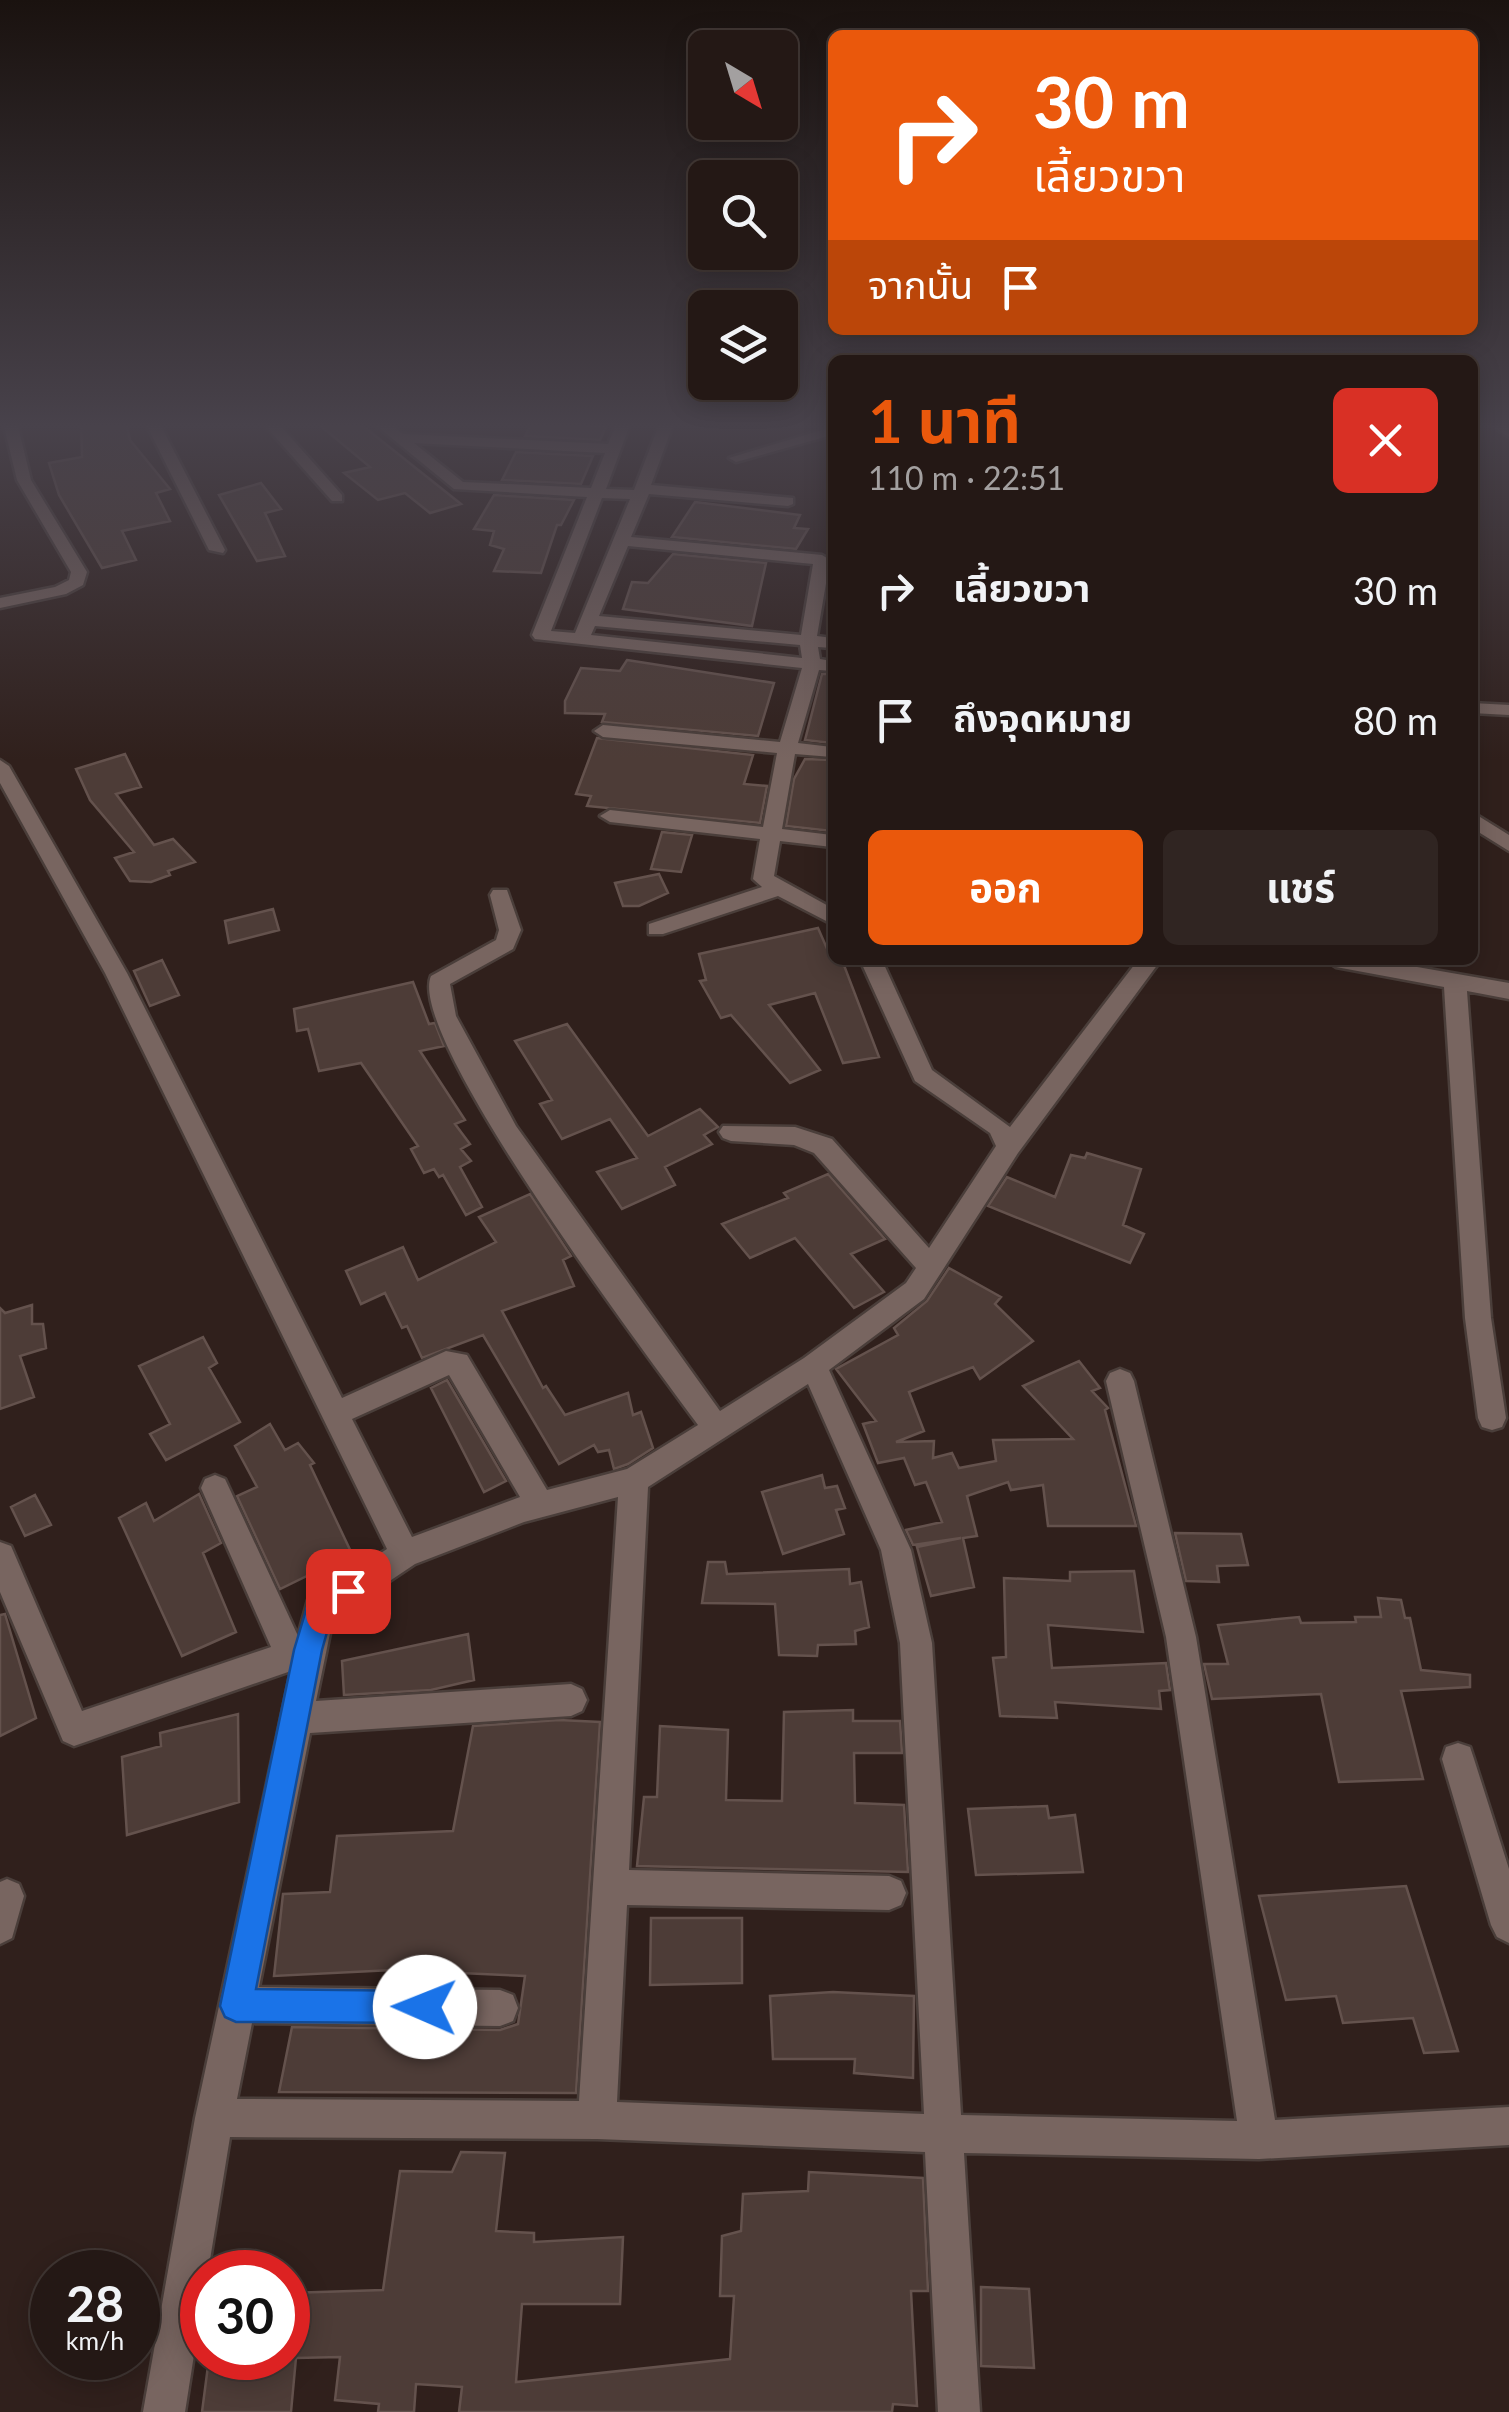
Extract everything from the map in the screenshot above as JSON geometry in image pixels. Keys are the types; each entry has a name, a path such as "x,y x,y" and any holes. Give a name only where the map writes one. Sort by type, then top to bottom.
{"street":[{"path":"0,603 60,591 77,582 79,572 57,535"},
{"path":"209,535 217,550"},
{"path":"579,535 542,635 828,666"},
{"path":"580,641 625,535"},
{"path":"622,541 827,560 808,641 812,664 786,748 762,879 828,916"},
{"path":"586,620 828,643"},
{"path":"1478,708 1509,710"},
{"path":"603,731 828,752"},
{"path":"0,766 116,973 405,1554"},
{"path":"610,816 828,841"},
{"path":"1478,822 1509,845"},
{"path":"656,929 780,888"},
{"path":"500,895 510,930 505,944 438,981 436,994 458,1056 503,1128 717,1429"},
{"path":"873,965 923,1075 998,1127 1008,1146"},
{"path":"164,2412 214,2118 294,1718 300,1653 319,1610 405,1554 540,1505 634,1480 814,1366 914,1291 1008,1146 1146,965"},
{"path":"1362,965 1509,990"},
{"path":"1455,983 1478,1318 1492,1418"},
{"path":"731,1132 795,1136 823,1146 930,1267"},
{"path":"335,1414 429,1370 457,1363 540,1505"},
{"path":"814,1366 896,1550 916,1643 959,2412"},
{"path":"1120,1381 1148,1483 1180,1637 1259,2140"},
{"path":"597,2120 634,1480"},
{"path":"215,1488 300,1653"},
{"path":"0,1556 74,1730 300,1653"},
{"path":"294,1718 571,1700"},
{"path":"1458,1759 1509,1925"},
{"path":"610,1887 888,1892"},
{"path":"236,2006 500,2008"},
{"path":"214,2118 597,2120 946,2134 1259,2140 1509,2126"}],"building":[{"path":"82,535 124,535 136,560 102,568"},
{"path":"242,535 275,535 285,556 257,561"},
{"path":"493,535 554,535 541,573 494,571 504,549 490,545"},
{"path":"674,535 805,535 796,549"},
{"path":"673,554 766,563 752,626 623,609 632,582 648,583"},
{"path":"627,660 774,683 758,736 602,722 605,714 565,713 565,701 581,668 620,671"},
{"path":"822,674 828,674 828,743 805,740"},
{"path":"597,738 753,755 744,784 767,786 760,823 587,806 591,796 576,794"},
{"path":"125,754 141,787 116,794 154,845 173,839 195,862 151,882 130,881 115,858 134,852 90,800 76,769"},
{"path":"805,759 828,760 828,831 786,826 794,779"},
{"path":"662,832 692,835 681,872 651,869"},
{"path":"659,874 668,893 639,906 623,906 615,883"},
{"path":"273,909 279,930 229,943 225,921"},
{"path":"818,928 828,951 828,965 844,965 879,1057 843,1063 815,993 769,1005 820,1070 790,1083 731,1015 721,1018 700,981 706,980 699,954"},
{"path":"162,960 179,995 150,1006 134,971"},
{"path":"413,982 429,1024 435,1023 444,1046 420,1051 465,1120 455,1124 470,1144 461,1149 471,1161 460,1167 482,1207 466,1215 443,1175 439,1177 434,1169 424,1173 411,1149 418,1146 361,1063 319,1071 308,1029 297,1031 294,1009"},
{"path":"567,1024 648,1136 700,1109 718,1127 704,1135 712,1144 665,1167 675,1185 622,1209 597,1172 637,1158 610,1119 562,1139 540,1104 552,1100 515,1041"},
{"path":"1087,1153 1141,1169 1123,1225 1144,1234 1130,1263 988,1206 1007,1177 1055,1197 1071,1155 1085,1158"},
{"path":"828,1174 885,1239 851,1254 884,1292 854,1308 795,1238 750,1258 722,1224 788,1198 784,1193"},
{"path":"530,1194 571,1256 563,1260 574,1286 502,1311 543,1388 546,1386 565,1415 628,1393 633,1415 641,1412 653,1448 614,1469 609,1450 598,1452 594,1445 559,1464 483,1335 422,1358 385,1293 361,1304 346,1271 403,1247 418,1280 496,1242 479,1217"},
{"path":"949,1268 1001,1297 995,1304 1033,1341 980,1379 973,1367 909,1392 924,1431 896,1442 934,1441 933,1458 952,1453 959,1468 996,1461 993,1440 1073,1439 1023,1386 1079,1361 1100,1388 1092,1391 1108,1408 1105,1410 1136,1526 1048,1526 1043,1485 1011,1490 1008,1482 967,1496 977,1536 963,1538 974,1587 931,1596 917,1547 961,1538 913,1545 906,1530 942,1522 926,1482 915,1485 904,1458 878,1463 863,1424 876,1421 836,1369 898,1335 894,1328 927,1301"},
{"path":"32,1305 32,1324 43,1324 46,1348 20,1356 34,1397 0,1409 0,1308 5,1313"},
{"path":"203,1337 217,1363 209,1368 240,1422 166,1460 150,1434 170,1424 139,1366"},
{"path":"447,1380 506,1481 484,1492 431,1388"},
{"path":"270,1424 285,1450 298,1443 314,1463 310,1465 352,1554 280,1589 237,1496 257,1487 235,1446"},
{"path":"822,1475 825,1488 837,1486 845,1508 836,1510 844,1534 783,1554 762,1492"},
{"path":"199,1494 221,1543 203,1553 236,1632 182,1656 119,1518 146,1503 154,1521"},
{"path":"35,1495 51,1525 25,1536 11,1507"},
{"path":"1175,1533 1241,1534 1248,1565 1217,1566 1219,1582 1186,1581"},
{"path":"708,1562 725,1562 727,1574 849,1569 850,1584 861,1582 869,1627 855,1631 856,1644 818,1645 817,1656 779,1655 775,1604 702,1603"},
{"path":"1134,1571 1143,1632 1048,1625 1052,1668 1166,1663 1170,1690 1159,1691 1161,1709 1055,1702 1057,1718 1000,1716 993,1658 1006,1657 1004,1578 1070,1581 1070,1572"},
{"path":"1378,1598 1401,1600 1405,1618 1410,1618 1421,1670 1470,1675 1470,1687 1401,1691 1423,1779 1339,1782 1321,1694 1212,1699 1204,1664 1228,1664 1218,1625 1299,1617 1301,1623 1356,1622 1355,1617 1381,1617"},
{"path":"5,1614 36,1718 0,1736 0,1615"},
{"path":"468,1634 474,1680 431,1690 344,1695 342,1661"},
{"path":"853,1710 853,1721 900,1721 902,1753 854,1753 855,1803 904,1805 908,1872 637,1866 644,1797 657,1797 660,1726 728,1730 726,1800 782,1801 784,1712"},
{"path":"238,1714 239,1802 127,1835 122,1757 161,1746 160,1733"},
{"path":"559,1720 600,1722 576,2093 279,2092 292,2027 500,2030 518,2024 525,1976 393,1970 274,1976 283,1894 330,1892 337,1836 453,1831 473,1726"},
{"path":"1047,1806 1049,1818 1075,1815 1083,1872 976,1875 968,1809"},
{"path":"1406,1886 1458,2051 1424,2053 1413,2018 1343,2023 1336,1996 1286,2000 1259,1896"},
{"path":"651,1918 742,1918 742,1983 650,1985"},
{"path":"833,1992 914,1996 913,2078 854,2073 855,2059 773,2059 770,1996"},
{"path":"461,2152 505,2153 496,2231 534,2233 534,2242 623,2237 620,2304 522,2304 516,2382 730,2359 734,2296 720,2296 722,2236 741,2231 743,2194 808,2191 809,2172 923,2178 928,2291 911,2291 917,2406 893,2404 892,2412 459,2412 462,2387 416,2384 414,2412 378,2412 379,2404 335,2400 340,2357 310,2358 310,2292 383,2290 400,2171 452,2172"},
{"path":"981,2287 1029,2289 1034,2368 981,2366"},
{"path":"206,2380 294,2380 291,2412 202,2412"}],"route":[{"path":"348,1591 319,1610 308,1650 236,2006 425,2007"}]}
